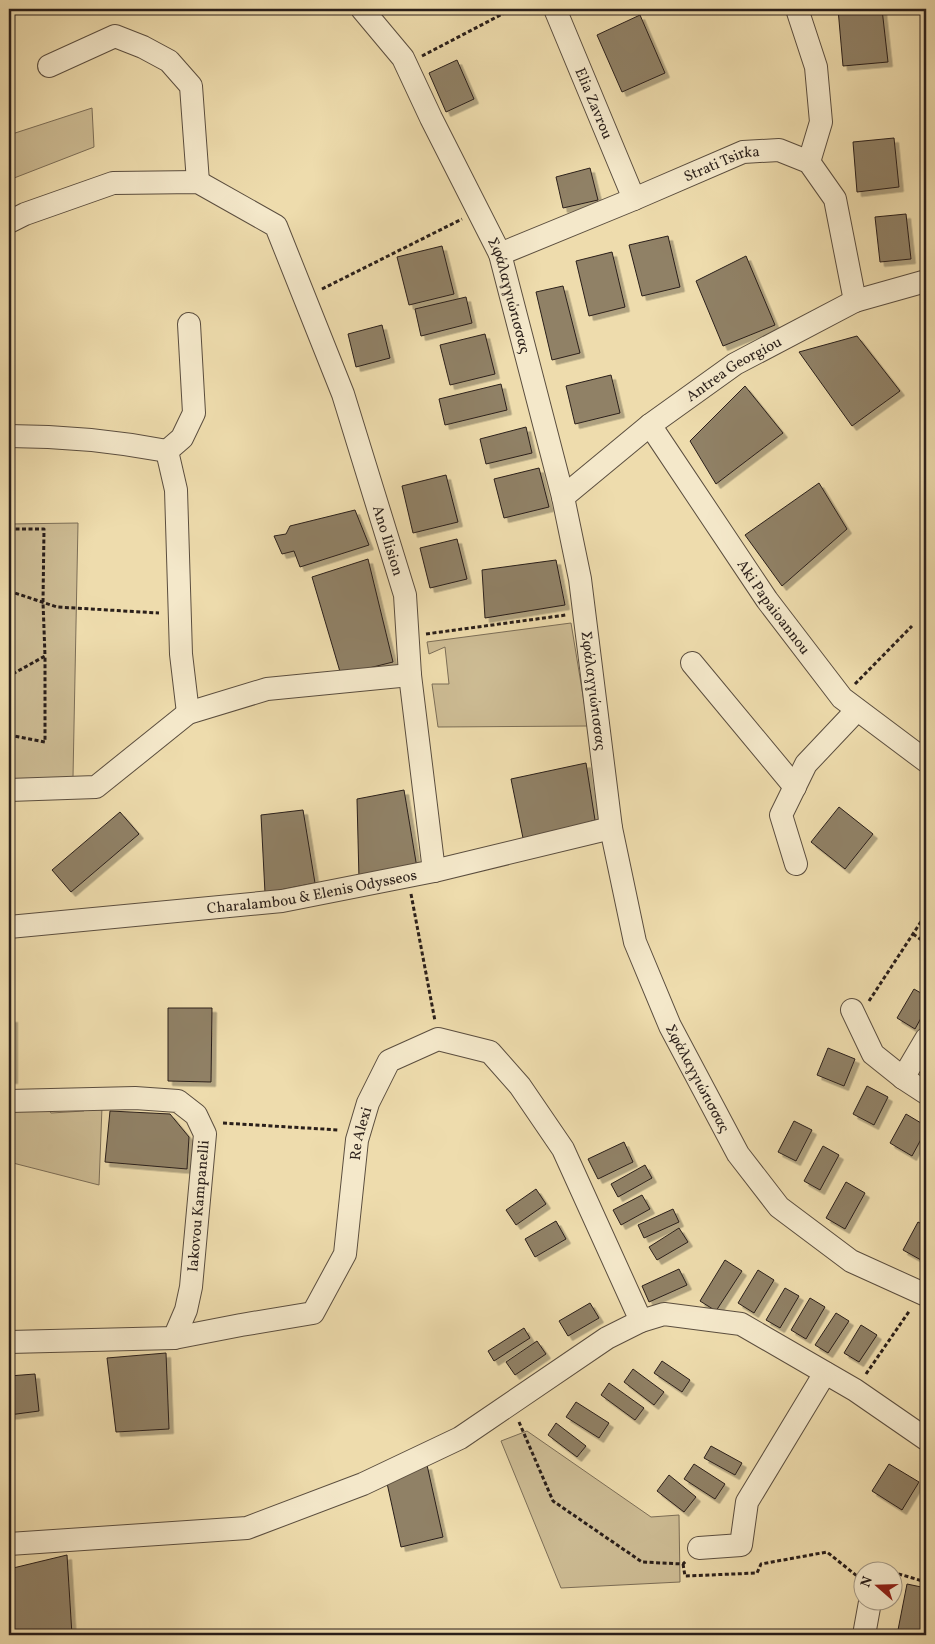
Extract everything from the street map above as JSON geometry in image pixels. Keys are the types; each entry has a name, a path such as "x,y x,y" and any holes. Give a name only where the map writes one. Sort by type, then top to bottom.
{"street":[{"name":"Σφάλαγγιώτισσας","path":"362,9 403,58 431,118 500,254 563,497 580,579 611,828 635,942 670,1026 738,1154 779,1207 851,1261 924,1294"},
{"name":"Elia Zavrou","path":"555,9 634,200"},
{"path":"797,9 816,66 821,122 808,162 835,200 855,301"},
{"path":"9,222 25,214 113,183 198,182 190,86 169,61 143,46 115,36 49,66"},
{"name":"Strati Tsirka","path":"500,254 634,200 744,152 779,150 808,162"},
{"name":"Ano Ilision","path":"198,182 276,226 343,394 405,595 410,675 434,871"},
{"name":"Antrea Georgiou","path":"563,497 650,425 735,364 855,301 926,281"},
{"path":"167,451 182,438 194,413 189,324"},
{"name":"Aki Papaioannou","path":"650,425 767,600 850,704 926,761"},
{"path":"9,436 45,436 119,442 167,451"},
{"path":"167,451 176,490 181,654 188,713"},
{"path":"692,663 795,787"},
{"path":"9,790 96,787 188,713 267,689 410,675"},
{"path":"796,864 781,816 806,764 850,704"},
{"name":"Charalambou & Elenis Odysseos","path":"9,928 282,901 434,871 611,828"},
{"path":"854,1015 873,1054 902,1078 926,1093"},
{"path":"438,1039 490,1052 520,1086 562,1149 641,1320"},
{"name":"Re Alexi","path":"9,1342 174,1338 313,1313 346,1254 357,1140 368,1103 389,1061 438,1039"},
{"path":"902,1078 926,1039"},
{"name":"Iakovou Kampanelli","path":"9,1101 135,1098 178,1102 196,1115 205,1134 191,1287 186,1310 174,1338"},
{"path":"9,1544 247,1528 372,1480 460,1438 607,1338 641,1320 664,1314 741,1324 855,1390 926,1439"},
{"path":"699,1548 741,1545 747,1502 824,1373"},
{"path":"864,1635 868,1612"}],"path":[{"path":"406,64 512,9"},
{"path":"304,298 478,211"},
{"path":"9,529 44,529 45,742 9,735"},
{"path":"9,591 57,607 180,614"},
{"path":"408,636 584,613"},
{"path":"850,704 912,626"},
{"path":"9,676 45,656"},
{"path":"408,876 438,1039"},
{"path":"854,1015 926,914"},
{"path":"913,934 926,943"},
{"path":"199,1122 359,1132"},
{"path":"855,1390 924,1294"},
{"path":"511,1403 553,1501 642,1562 683,1564 685,1576 757,1573 761,1564 827,1552 852,1572"},
{"path":"902,1575 926,1582"}],"shaded area":[{"path":"92,108 94,147 9,180 9,135"},
{"path":"78,523 73,777 9,783 9,524"},
{"path":"571,623 588,726 438,727 432,684 449,684 445,647 429,654 427,642"},
{"path":"44,1103 51,1113 84,1111 90,1103 102,1107 99,1185 9,1162 9,1108"},
{"path":"527,1431 651,1517 679,1515 680,1582 561,1588 501,1441"}],"building":[{"path":"838,9 882,9 888,62 843,66"},
{"path":"640,15 665,73 622,92 597,35"},
{"path":"457,60 474,99 446,112 429,73"},
{"path":"894,138 899,187 857,192 853,142"},
{"path":"590,168 598,200 563,208 556,177"},
{"path":"906,214 911,259 880,262 875,217"},
{"path":"668,236 680,287 642,296 629,245"},
{"path":"442,246 454,294 409,305 397,257"},
{"path":"612,252 625,307 589,316 576,261"},
{"path":"746,256 775,325 723,346 696,281"},
{"path":"563,286 580,353 552,360 536,292"},
{"path":"466,297 472,323 421,336 415,309"},
{"path":"382,325 390,358 356,367 348,334"},
{"path":"485,334 495,374 450,385 440,345"},
{"path":"857,336 900,391 852,426 799,352"},
{"path":"611,375 620,413 575,424 566,386"},
{"path":"501,384 507,410 445,425 439,399"},
{"path":"745,386 783,433 716,484 690,441"},
{"path":"526,427 532,453 486,464 480,439"},
{"path":"539,468 549,507 504,518 494,479"},
{"path":"446,475 458,522 413,533 402,486"},
{"path":"819,483 847,529 782,586 745,535"},
{"path":"355,510 369,545 300,567 294,551 282,554 274,536 286,534 290,526"},
{"path":"457,539 467,579 430,588 420,548"},
{"path":"368,559 393,662 341,675 312,577"},
{"path":"556,560 565,605 485,618 482,570"},
{"path":"586,763 595,820 524,843 511,779"},
{"path":"404,790 417,868 359,879 357,799"},
{"path":"839,807 873,834 845,869 811,842"},
{"path":"303,810 315,883 265,893 261,815"},
{"path":"120,812 139,834 71,892 52,870"},
{"path":"914,989 926,996 926,1009 915,1029 897,1018"},
{"path":"168,1008 212,1008 211,1082 168,1081"},
{"path":"9,1018 13,1018 13,1079 9,1079"},
{"path":"828,1048 855,1059 844,1086 817,1075"},
{"path":"867,1086 888,1097 874,1125 853,1114"},
{"path":"110,1111 170,1114 189,1137 187,1169 105,1162"},
{"path":"906,1114 926,1126 926,1130 912,1156 890,1143"},
{"path":"794,1121 812,1130 796,1161 778,1152"},
{"path":"624,1142 633,1162 598,1179 588,1159"},
{"path":"823,1146 839,1155 820,1190 804,1181"},
{"path":"645,1165 652,1178 618,1197 611,1184"},
{"path":"846,1182 865,1193 845,1229 826,1218"},
{"path":"536,1189 546,1204 516,1225 506,1210"},
{"path":"642,1195 650,1209 621,1225 613,1210"},
{"path":"673,1209 679,1222 644,1238 638,1225"},
{"path":"556,1221 566,1239 535,1257 525,1239"},
{"path":"918,1222 926,1226 926,1251 921,1260 903,1250"},
{"path":"679,1228 688,1242 657,1260 649,1247"},
{"path":"725,1260 742,1271 716,1311 700,1301"},
{"path":"679,1269 687,1285 649,1302 642,1286"},
{"path":"758,1270 774,1280 754,1313 738,1303"},
{"path":"785,1288 799,1296 780,1328 766,1320"},
{"path":"810,1298 825,1307 806,1339 791,1330"},
{"path":"590,1303 599,1318 568,1336 559,1321"},
{"path":"836,1313 849,1321 828,1353 815,1345"},
{"path":"861,1325 877,1335 859,1362 844,1353"},
{"path":"524,1328 530,1338 494,1361 488,1351"},
{"path":"537,1341 546,1354 515,1375 506,1362"},
{"path":"166,1353 169,1429 116,1432 107,1358"},
{"path":"662,1361 690,1380 682,1392 654,1373"},
{"path":"633,1369 664,1392 654,1405 624,1382"},
{"path":"35,1374 39,1411 9,1415 9,1376"},
{"path":"609,1383 644,1408 635,1420 601,1395"},
{"path":"576,1402 609,1423 599,1438 566,1417"},
{"path":"556,1423 586,1446 577,1457 548,1435"},
{"path":"711,1446 742,1463 735,1475 704,1458"},
{"path":"694,1464 725,1484 715,1499 684,1479"},
{"path":"889,1464 919,1482 902,1510 872,1491"},
{"path":"427,1465 443,1537 401,1547 385,1474"},
{"path":"669,1475 696,1497 684,1512 657,1491"},
{"path":"67,1555 72,1635 9,1635 9,1569"},
{"path":"907,1584 926,1588 926,1635 897,1635"}]}
